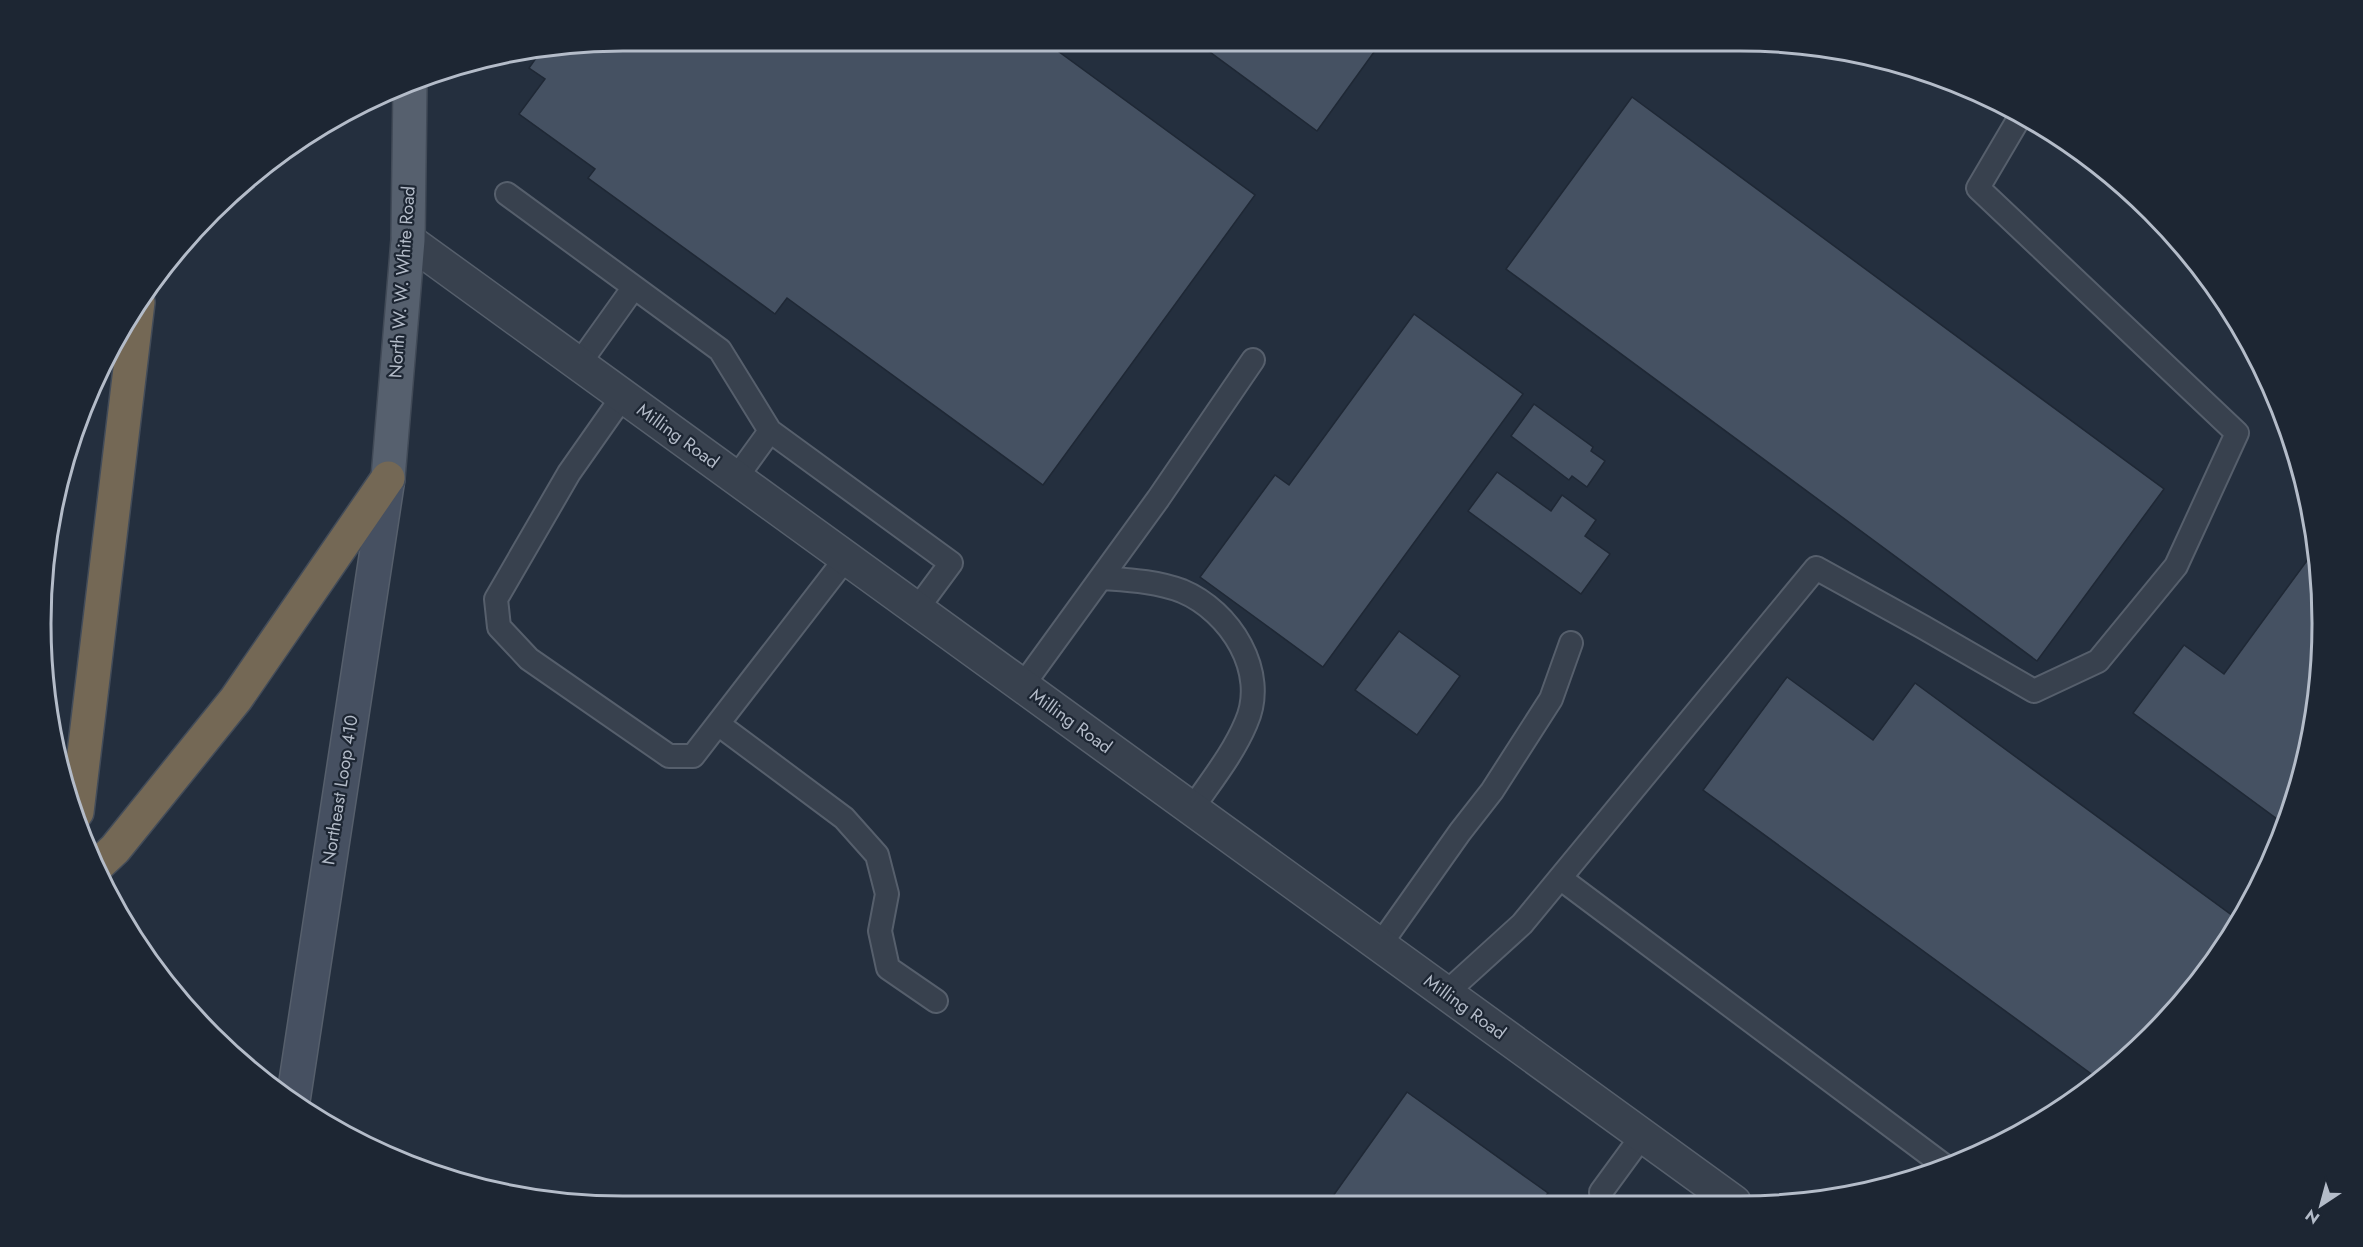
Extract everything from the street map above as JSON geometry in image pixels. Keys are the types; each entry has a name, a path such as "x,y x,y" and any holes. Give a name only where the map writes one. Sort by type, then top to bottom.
{"highway":[{"path":"79,799 135,325"},
{"path":"103,861 115,849 236,699 388,478"}],"main road":[{"name":"North W. W. White Road","path":"388,478 408,240 410,93"},
{"name":"Northeast Loop 410","path":"294,1092 388,478"}],"street":[{"name":"Milling Road","path":"408,240 1726,1196"}],"lane":[{"path":"1446,993 1522,924 1816,568 2034,692 2098,661 2176,566 2237,433 1978,188 2016,123"},
{"path":"507,194 720,350 770,431 951,563 917,609"},
{"path":"579,364 634,287"},
{"path":"1023,685 1101,578 1253,360"},
{"path":"623,396 569,473 496,599 499,627 529,659 669,756 693,756 846,558"},
{"path":"736,478 770,431"},
{"path":"1101,578 1152,582 1184,592 1212,610 1233,631 1244,652 1251,674 1252,700 1247,722 1233,748 1192,809"},
{"path":"1380,945 1491,791 1551,699 1571,643"},
{"path":"718,724 844,818 877,855 887,894 880,931 888,968 936,1001"},
{"path":"1560,878 1937,1161"},
{"path":"1601,1196 1601,1192 1642,1136"}],"building":[{"path":"1058,51 1255,195 1043,485 787,298 775,314 588,178 595,169 519,114 545,79 529,68 536,58 586,52"},
{"path":"1209,51 1375,51 1317,131"},
{"path":"1632,97 2164,489 2037,661 1506,269"},
{"path":"1414,314 1523,394 1323,667 1200,577 1275,475 1289,485"},
{"path":"1534,404 1593,447 1591,451 1605,461 1587,487 1572,476 1569,480 1511,436"},
{"path":"1497,472 1551,511 1562,495 1596,520 1585,536 1610,554 1581,594 1468,511"},
{"path":"2308,559 2312,624 2307,698 2292,772 2278,819 2133,713 2184,645 2224,674"},
{"path":"1399,631 1460,676 1417,735 1355,690"},
{"path":"1787,677 1873,740 1915,683 2232,915 2216,942 2170,1001 2117,1054 2092,1075 1703,790"},
{"path":"1407,1092 1548,1193 1546,1196 1333,1196"}]}
